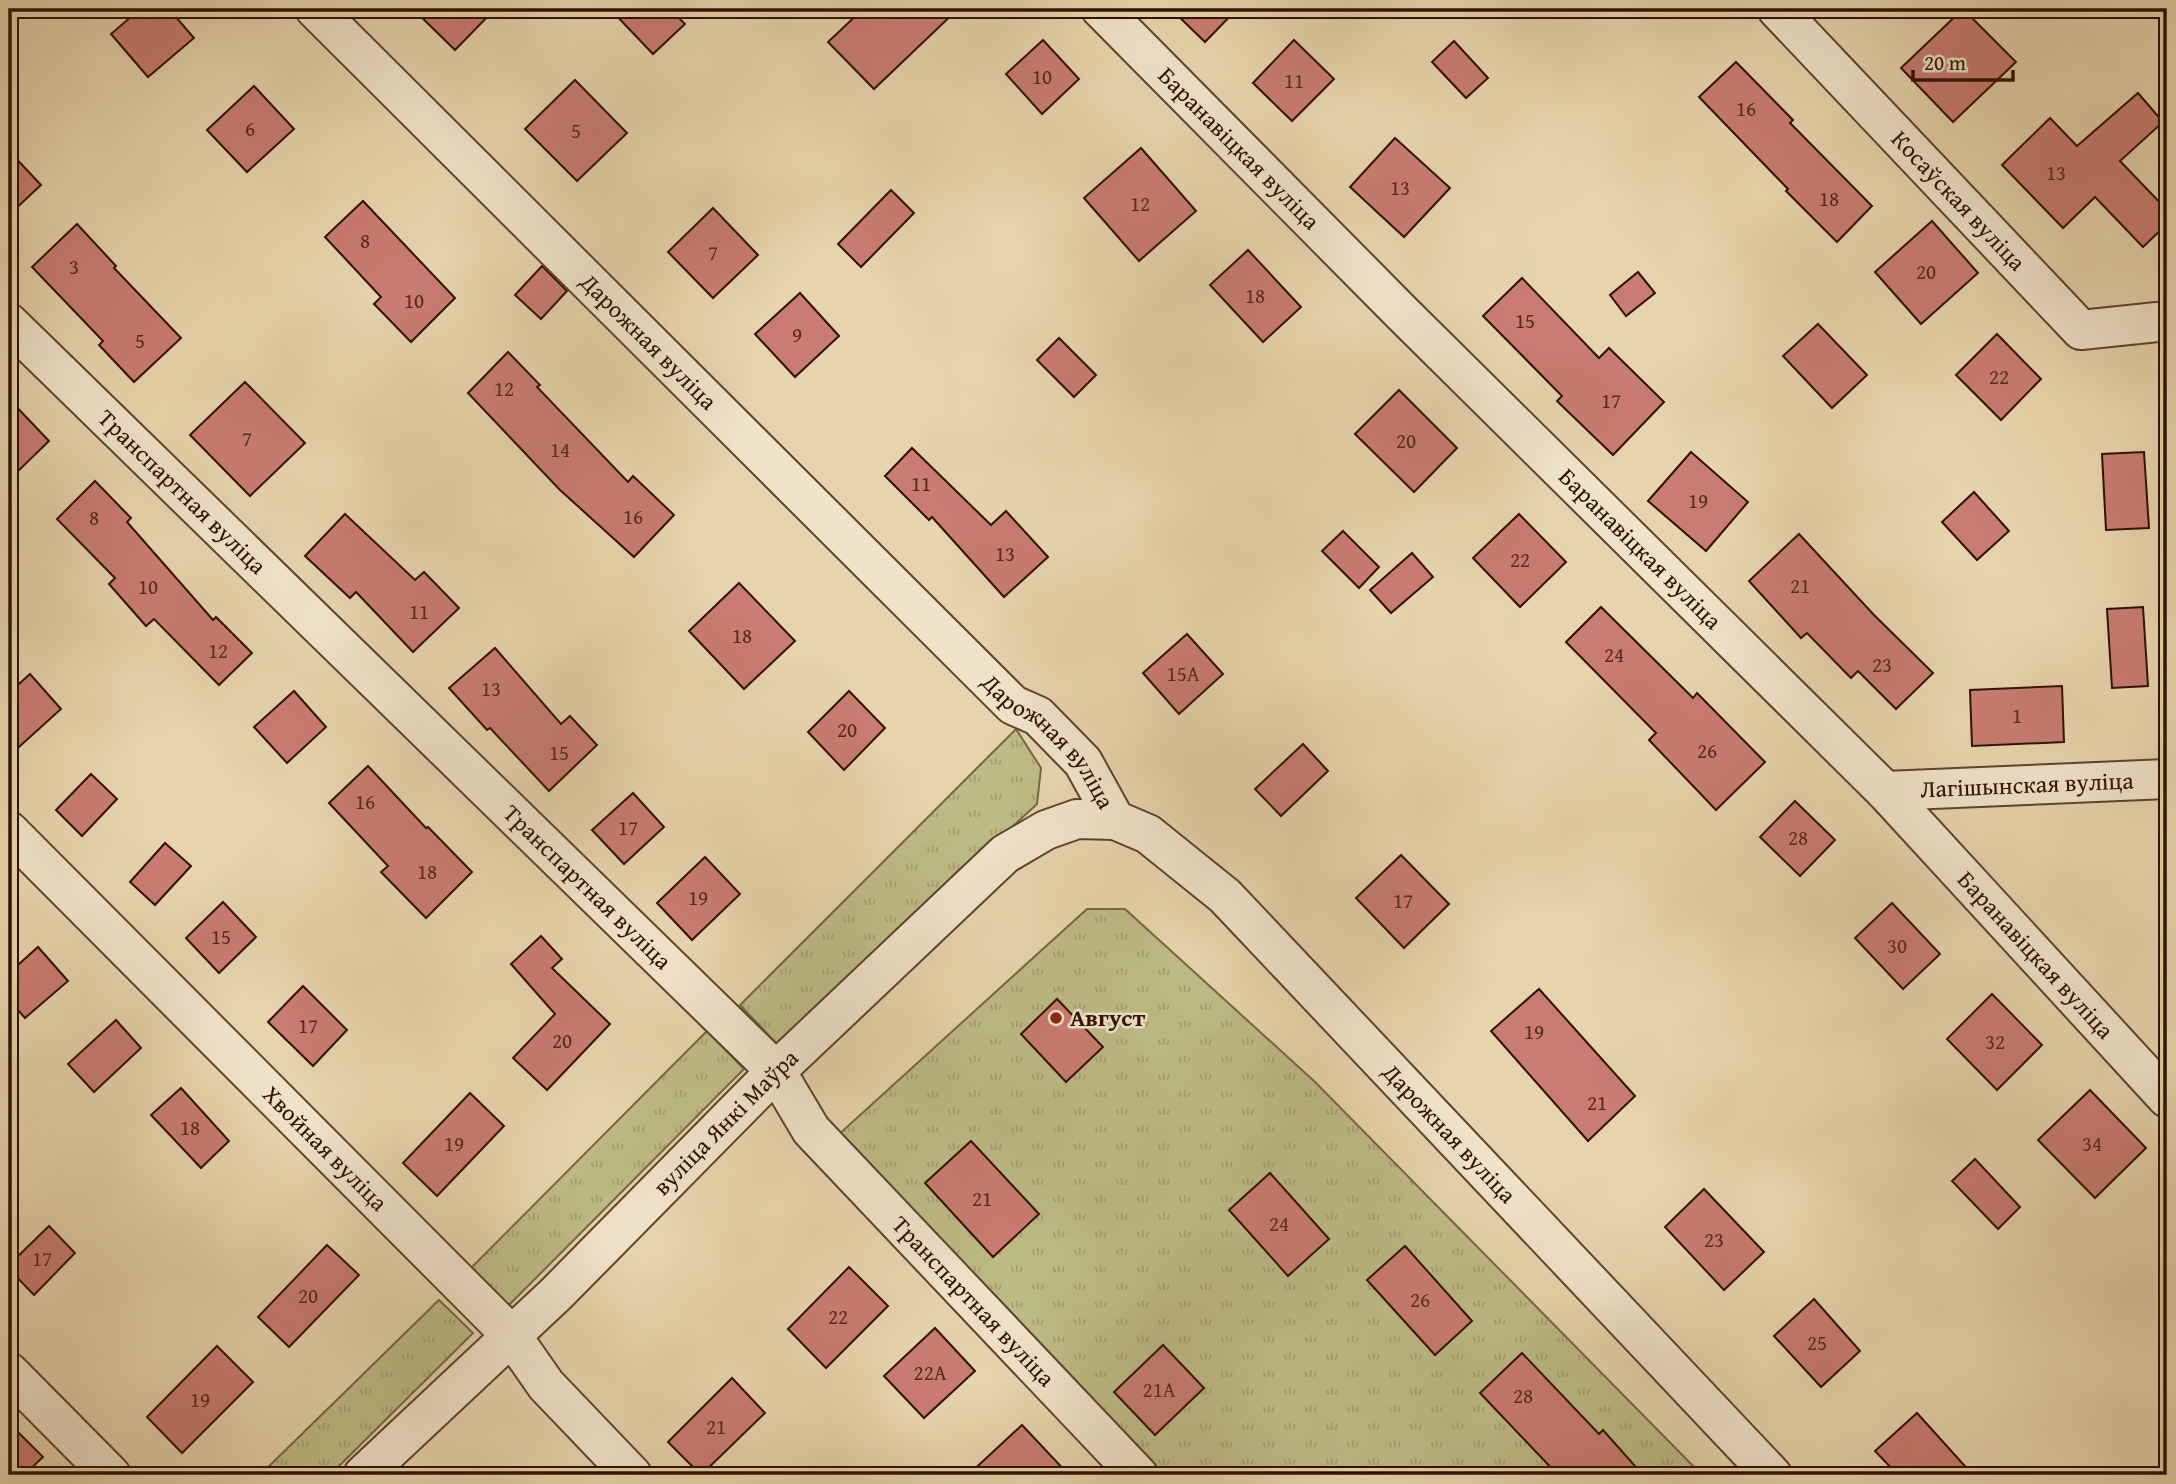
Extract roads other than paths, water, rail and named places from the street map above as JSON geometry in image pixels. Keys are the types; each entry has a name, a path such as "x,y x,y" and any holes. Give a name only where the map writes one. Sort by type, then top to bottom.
{"street":[{"name":"Дарожная вуліца","path":"315,9 1013,705 1038,716 1083,762 1115,820 1148,834 1225,896 1667,1367 1772,1475"},
{"name":"Баранавіцкая вуліца","path":"1101,9 1412,323 1885,791 2167,1098"},
{"name":"Косаўская вуліца","path":"1777,9 2081,330 2167,321"},
{"name":"Транспартная вуліца","path":"9,323 776,1071 811,1130 1138,1475"},
{"name":"Лагішынская вуліца","path":"1885,791 2167,779"},
{"name":"вуліца Янкі Маўра","path":"363,1475 556,1294 776,1071 1005,855 1046,830 1077,819 1115,820"},
{"name":"Хвойная вуліца","path":"9,831 511,1335 546,1385 632,1475"},
{"path":"9,1372 111,1475"}],"place":[{"name":"Август","path":"1056,1018"}]}
